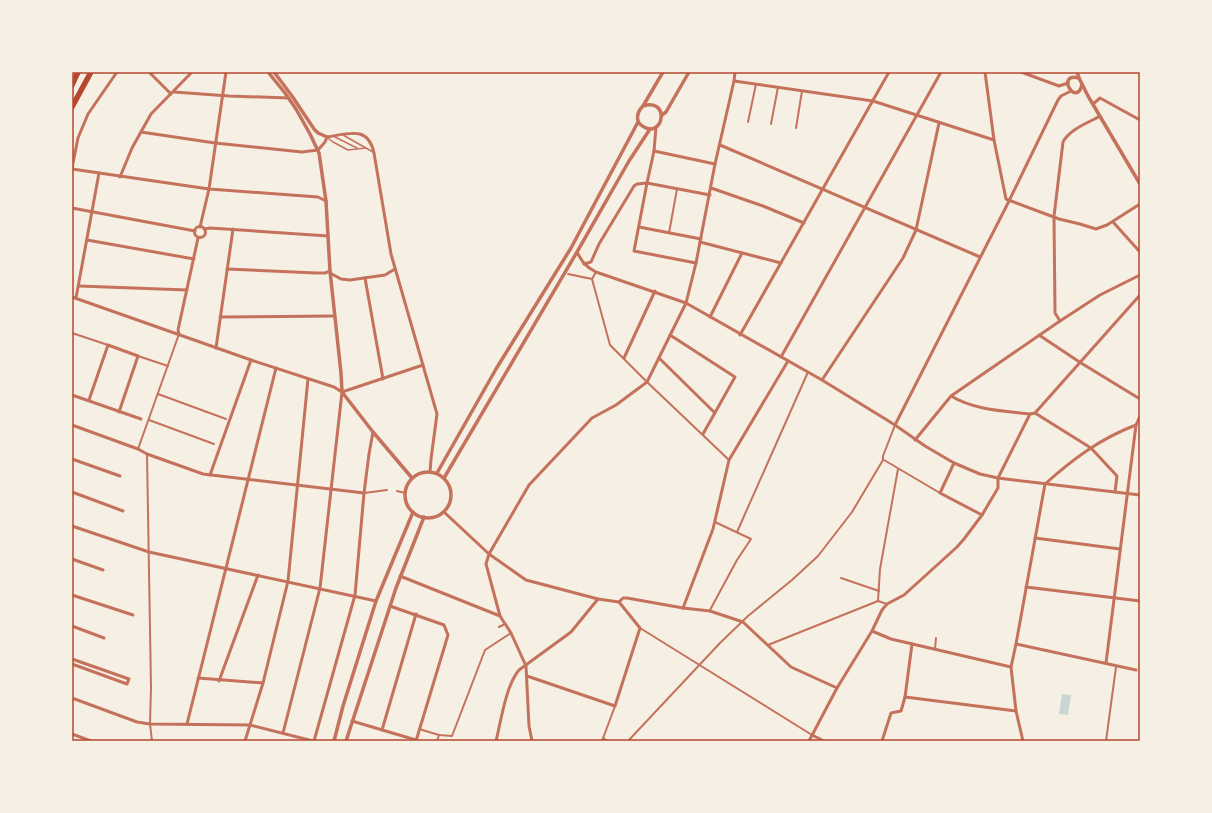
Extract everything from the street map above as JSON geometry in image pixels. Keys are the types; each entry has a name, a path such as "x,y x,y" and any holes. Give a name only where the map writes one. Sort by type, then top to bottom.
{"highway":[{"path":"72,85 78,72"},
{"path":"72,106 90,72"}],"street":[{"path":"117,72 88,114 78,138 72,169 209,190 318,197 326,201"},
{"path":"149,72 172,93 289,98"},
{"path":"120,177 132,148 151,114 192,72"},
{"path":"72,208 194,231 200,227 209,190 226,72"},
{"path":"268,72 289,98 304,122 318,150 326,201 330,272 342,392 320,588 283,733"},
{"path":"274,72 318,133 327,137 352,133 361,134 371,143 374,153 387,236 395,269 437,414 430,472"},
{"path":"437,473 496,369 571,248 638,122 637,116 639,110 643,106 663,72"},
{"path":"662,115 666,112 689,72"},
{"path":"532,741 529,726 526,666 511,633 500,616 486,564 489,554 529,485 592,418 616,405 647,382 686,303 701,241 715,164 735,72"},
{"path":"740,335 889,72"},
{"path":"781,358 941,72"},
{"path":"985,72 994,140 1006,199 1059,219 1080,224 1092,229 1101,228 1113,222 1140,204"},
{"path":"1021,72 1059,86 1068,83 1072,78 1073,72"},
{"path":"1077,72 1088,96 1140,184"},
{"path":"1072,78 1079,78"},
{"path":"734,81 873,101 994,140"},
{"path":"1068,83 1068,88 1071,91"},
{"path":"748,122 756,84"},
{"path":"1078,91 1082,85"},
{"path":"771,124 778,87"},
{"path":"796,128 802,91"},
{"path":"628,741 720,643 744,622 748,616 792,580 818,556 852,512 883,460 883,456 895,425 1058,100 1061,96 1071,91 1078,91 1088,96"},
{"path":"1093,104 1100,98 1140,120"},
{"path":"444,478 577,252 629,160 650,129 660,124 662,115 659,108 648,104 643,106"},
{"path":"1060,321 1055,313 1054,216 1063,142 1066,136 1071,132 1100,116"},
{"path":"638,122 650,129"},
{"path":"822,380 903,258 916,230 940,123"},
{"path":"656,127 654,151 634,251 696,263"},
{"path":"140,132 216,143 302,152 318,150 327,137"},
{"path":"720,145 980,257"},
{"path":"654,151 715,164"},
{"path":"76,298 99,173"},
{"path":"584,264 589,264 593,258 599,244 634,186 637,184 647,183 710,195"},
{"path":"711,188 763,206 804,223"},
{"path":"669,233 677,189"},
{"path":"1113,222 1140,252"},
{"path":"200,227 204,229 233,229 328,236"},
{"path":"639,227 701,241 781,263"},
{"path":"198,238 202,238 205,235 204,229"},
{"path":"216,348 233,229"},
{"path":"138,449 179,334 178,330 198,238 195,236 194,231"},
{"path":"87,240 194,259"},
{"path":"577,252 584,264 596,272 655,291 686,303 740,335 822,380 895,425 915,440 954,463 980,474 998,478 1140,495"},
{"path":"710,317 742,253"},
{"path":"227,269 316,273 330,272 341,279 350,280 385,275 395,269"},
{"path":"596,272 592,280 610,345 729,460"},
{"path":"568,274 592,280"},
{"path":"915,440 951,396 1100,295 1140,275"},
{"path":"365,278 383,379"},
{"path":"79,286 187,290"},
{"path":"624,358 655,291"},
{"path":"951,396 960,402 993,410 1030,414 1036,413 1140,295"},
{"path":"72,297 342,392 373,432 412,478"},
{"path":"220,317 334,316"},
{"path":"72,333 168,366"},
{"path":"670,335 736,377 716,413 702,434"},
{"path":"1040,335 1081,363 1140,399"},
{"path":"88,400 108,345"},
{"path":"119,412 138,356"},
{"path":"659,358 716,413"},
{"path":"210,475 251,360"},
{"path":"683,608 713,529 729,460 788,361"},
{"path":"342,392 423,366"},
{"path":"187,724 276,368"},
{"path":"737,532 808,372"},
{"path":"245,741 262,683 288,581 308,379"},
{"path":"158,394 226,419"},
{"path":"72,395 141,419"},
{"path":"1036,413 1091,448 1117,476 1115,492"},
{"path":"809,741 837,688 872,631 882,610 887,604 904,595 964,540 982,515 998,488 998,478 1030,414"},
{"path":"1106,663 1136,425 1140,416"},
{"path":"149,420 214,444"},
{"path":"72,425 203,474 364,494 387,490"},
{"path":"1023,741 1016,712 1011,667 1045,484 1091,448 1116,432 1140,425"},
{"path":"72,698 137,722 150,724 250,725 313,741 355,595 364,494 373,432"},
{"path":"147,454 151,687 150,724 152,741"},
{"path":"72,459 120,476"},
{"path":"883,460 982,515"},
{"path":"940,493 954,463"},
{"path":"878,601 880,569 898,469"},
{"path":"430,472 437,473 448,482 451,501 444,512 434,517 424,517 413,512 408,506 405,493 406,487 412,478 417,474 430,472"},
{"path":"397,491 405,493"},
{"path":"72,492 123,511"},
{"path":"334,741 343,706 376,601 413,512"},
{"path":"444,512 489,554 526,580 598,599 619,602 640,628 824,741"},
{"path":"346,741 400,576 424,517"},
{"path":"710,611 737,560 751,539 714,521"},
{"path":"72,526 148,552 355,595 376,601"},
{"path":"1035,538 1120,548"},
{"path":"72,559 103,570"},
{"path":"219,681 258,575"},
{"path":"400,576 500,616"},
{"path":"842,578 879,591"},
{"path":"1026,587 1140,601"},
{"path":"72,595 133,615"},
{"path":"619,602 624,598 627,598 683,608 710,611 744,622 791,667 837,688"},
{"path":"496,741 506,700 514,676 519,670 571,632 598,599"},
{"path":"768,645 878,601 887,604"},
{"path":"352,721 416,740 448,634 444,625 390,606"},
{"path":"382,730 416,614"},
{"path":"499,627 505,624"},
{"path":"72,626 104,638"},
{"path":"608,741 603,740 640,628"},
{"path":"872,631 891,639 1011,667"},
{"path":"419,730 439,735 452,736 485,650 511,633"},
{"path":"935,649 936,638"},
{"path":"882,741 891,713 901,711 905,697 912,644"},
{"path":"1016,644 1106,663 1116,667 1136,670"},
{"path":"72,659 129,679 127,684 72,664"},
{"path":"1106,741 1116,667"},
{"path":"527,676 615,706"},
{"path":"198,678 219,681 262,683"},
{"path":"905,697 1016,712"},
{"path":"72,734 91,741"},
{"path":"437,741 439,735"}],"lane":[{"path":"341,135 374,153"},
{"path":"334,136 351,146 358,148"},
{"path":"327,137 345,149 350,150 366,148"}],"shaded area":[{"path":"1062,694 1071,695 1068,715 1059,714"}]}
